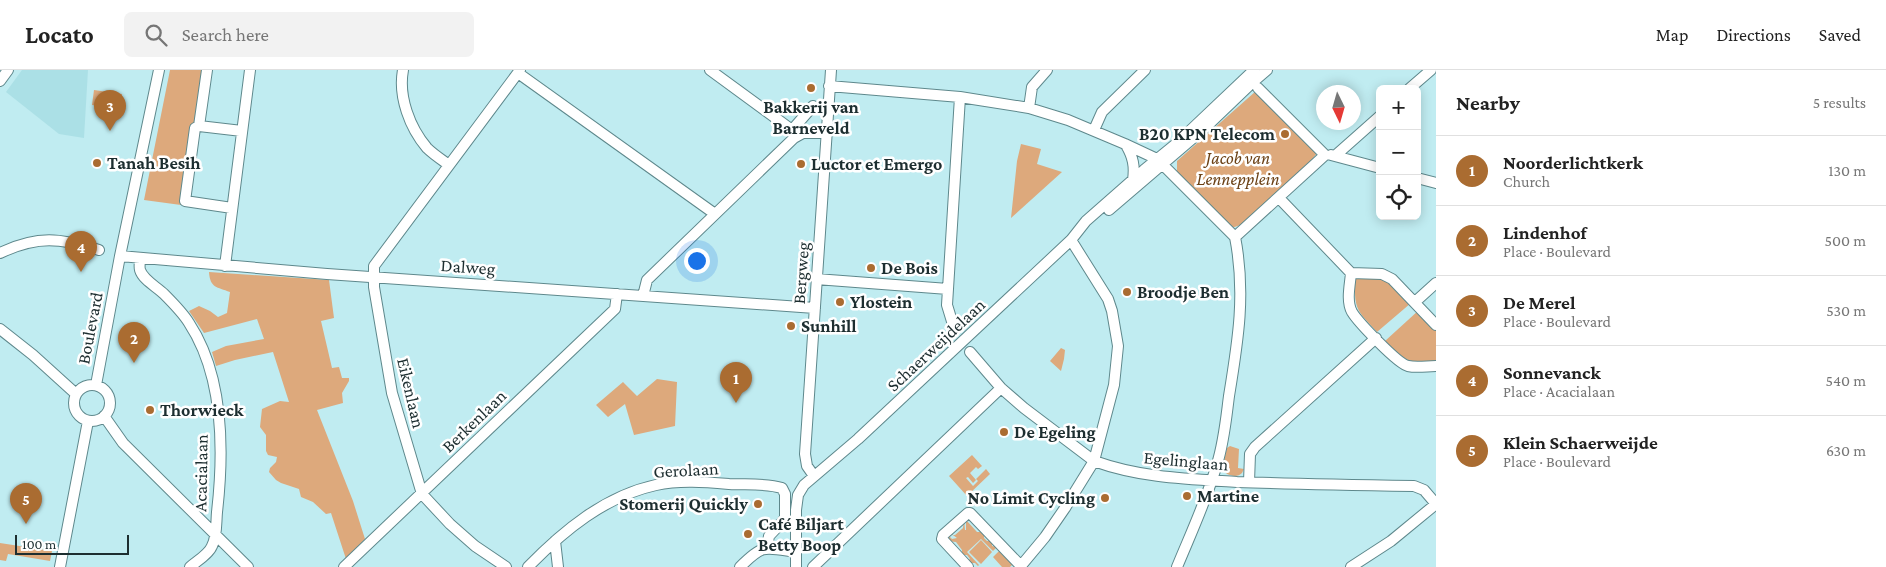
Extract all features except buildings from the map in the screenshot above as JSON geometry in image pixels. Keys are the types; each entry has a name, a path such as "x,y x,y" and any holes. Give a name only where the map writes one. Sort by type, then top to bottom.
{"street":[{"path":"0,81 8,70"},
{"name":"Boulevard","path":"96,385 120,256 159,70"},
{"path":"207,70 199,126 195,128 185,201 232,208"},
{"path":"224,266 250,70"},
{"path":"403,70 402,88 408,118 428,148 449,165"},
{"path":"710,70 795,132 826,133"},
{"name":"Bergweg","path":"814,476 807,466 805,454 831,70"},
{"path":"1029,108 1032,87 1046,70"},
{"path":"1094,130 1102,112 1145,70"},
{"name":"Schaerweijdelaan","path":"796,567 798,495 804,484 865,433 1074,237 1092,224 1159,162 1254,70"},
{"name":"Schaerweijdelaan","path":"1074,237 1086,221 1133,180 1206,127 1267,70"},
{"path":"1414,85 1431,70"},
{"path":"373,277 374,266 519,71 715,214"},
{"path":"829,86 960,97 1029,108 1094,130 1159,162 1235,237 1240,264 1239,332 1223,435 1218,463 1177,567"},
{"path":"1258,88 1325,155"},
{"path":"954,328 948,305 948,289 960,97"},
{"path":"643,296 647,280 795,132 813,106"},
{"path":"1336,155 1376,120"},
{"path":"199,126 242,131"},
{"path":"1125,144 1132,154 1135,167 1133,180"},
{"path":"1235,237 1325,155 1336,155 1376,167"},
{"path":"1421,179 1436,182"},
{"path":"1279,198 1351,273 1382,274 1392,279 1436,325"},
{"path":"968,567 942,539 943,535 968,513 1021,566 1060,515 1094,461 1114,385 1118,346 1115,324 1108,299 1074,237"},
{"path":"0,253 36,240 53,239 75,242 99,250"},
{"name":"Dalweg","path":"120,256 224,266 815,308"},
{"name":"Acacialaan","path":"140,258 140,270 144,276 163,293 189,322 203,348 213,380 220,446 219,500 215,534"},
{"path":"1351,273 1349,302 1353,312 1376,338 1399,362 1408,366 1436,366"},
{"name":"Eikenlaan","path":"373,277 392,393 422,494 463,535 494,560 506,567"},
{"path":"816,279 948,289"},
{"path":"1415,302 1436,283"},
{"name":"Berkenlaan","path":"344,567 615,309 617,294"},
{"path":"0,329 33,355 76,394"},
{"path":"1249,482 1250,454 1255,447 1376,338"},
{"name":"Egelinglaan","path":"970,352 1001,388 1053,431 1094,461 1128,472 1156,477 1249,482 1414,486 1424,490 1436,504"},
{"path":"96,385 104,390 109,399 109,408 104,416 97,420 88,421 76,412 74,402 76,394 84,387 96,385"},
{"path":"813,567 1001,388"},
{"path":"104,416 122,443 248,567"},
{"path":"60,567 88,421"},
{"name":"Gerolaan","path":"528,567 555,541 580,521 606,504 631,492 656,485 697,482 782,488 785,494 786,516 769,536 767,547"},
{"path":"1351,567 1391,541 1436,504"},
{"path":"190,567 212,547 215,534"},
{"path":"555,541 558,567"},
{"path":"740,567 752,556 767,547 796,552"}],"shaded area":[{"path":"22,70 88,70 84,138 59,134 6,92"}],"green space":[{"path":"170,70 204,70 181,205 144,200"},
{"path":"94,90 122,94 120,109 92,105"},
{"name":"Jacob van Lennepplein","path":"1256,91 1317,153 1301,174 1246,223 1229,229 1177,172 1177,161"},
{"path":"1021,144 1041,149 1037,164 1062,172 1011,218 1017,161"},
{"path":"209,272 329,280 334,318 321,321 332,368 339,367 342,378 349,378 349,381 342,393 343,403 317,410 353,501 365,539 346,559 331,513 326,514 313,502 301,497 299,489 281,483 269,472 277,457 268,455 266,451 266,435 260,427 262,409 280,401 289,402 273,352 216,366 212,352 226,346 264,339 257,319 204,333 189,311 199,306 218,317 227,313 230,292 213,284"},
{"path":"1360,276 1384,278 1411,303 1377,332 1361,314 1357,305 1355,280"},
{"path":"1419,310 1436,327 1436,364 1418,363 1408,360 1385,341"},
{"path":"1061,348 1065,350 1061,371 1050,361"},
{"path":"657,379 677,382 675,426 634,435 625,404 608,417 596,405 623,382 637,396"},
{"path":"1230,446 1239,449 1238,468 1244,469 1237,476 1227,473 1224,468 1227,448"},
{"path":"972,455 982,466 978,469 976,467 970,473 976,480 973,483 968,477 966,478 973,486 978,481 976,479 986,469 990,474 967,496 949,476"},
{"path":"966,517 967,521 977,532 986,532 988,535 984,536 984,538 987,541 994,541 997,544 992,544 992,546 997,547 993,551 981,539 967,552 978,566 975,563 968,563 966,561 970,559 967,555 960,555 958,552 962,552 962,550 956,542 947,541 948,535 952,539 957,538 950,533 953,531 953,535 955,535 963,528 964,519 966,530"},
{"path":"981,540 992,552 981,564 969,552"},
{"path":"0,543 52,551 50,561 8,554 6,561 0,560"},
{"path":"1000,550 1014,563 1010,567 1002,567 993,557"}],"place":[{"name":"Bakkerij van Barneveld","path":"811,88"},
{"name":"De Merel","path":"110,131"},
{"name":"B20 KPN Telecom","path":"1285,134"},
{"name":"Tanah Besih","path":"97,163"},
{"name":"Luctor et Emergo","path":"801,164"},
{"name":"De Bois","path":"871,268"},
{"name":"Sonnevanck","path":"81,272"},
{"name":"Broodje Ben","path":"1127,292"},
{"name":"Ylostein","path":"840,302"},
{"name":"Sunhill","path":"791,326"},
{"name":"Lindenhof","path":"134,363"},
{"name":"Noorderlichtkerk","path":"736,403"},
{"name":"Thorwieck","path":"150,410"},
{"name":"De Egeling","path":"1004,432"},
{"name":"Martine","path":"1187,496"},
{"name":"No Limit Cycling","path":"1105,498"},
{"name":"Stomerij Quickly","path":"758,504"},
{"name":"Klein Schaerweijde","path":"26,524"},
{"name":"Café Biljart Betty Boop","path":"748,534"}]}
